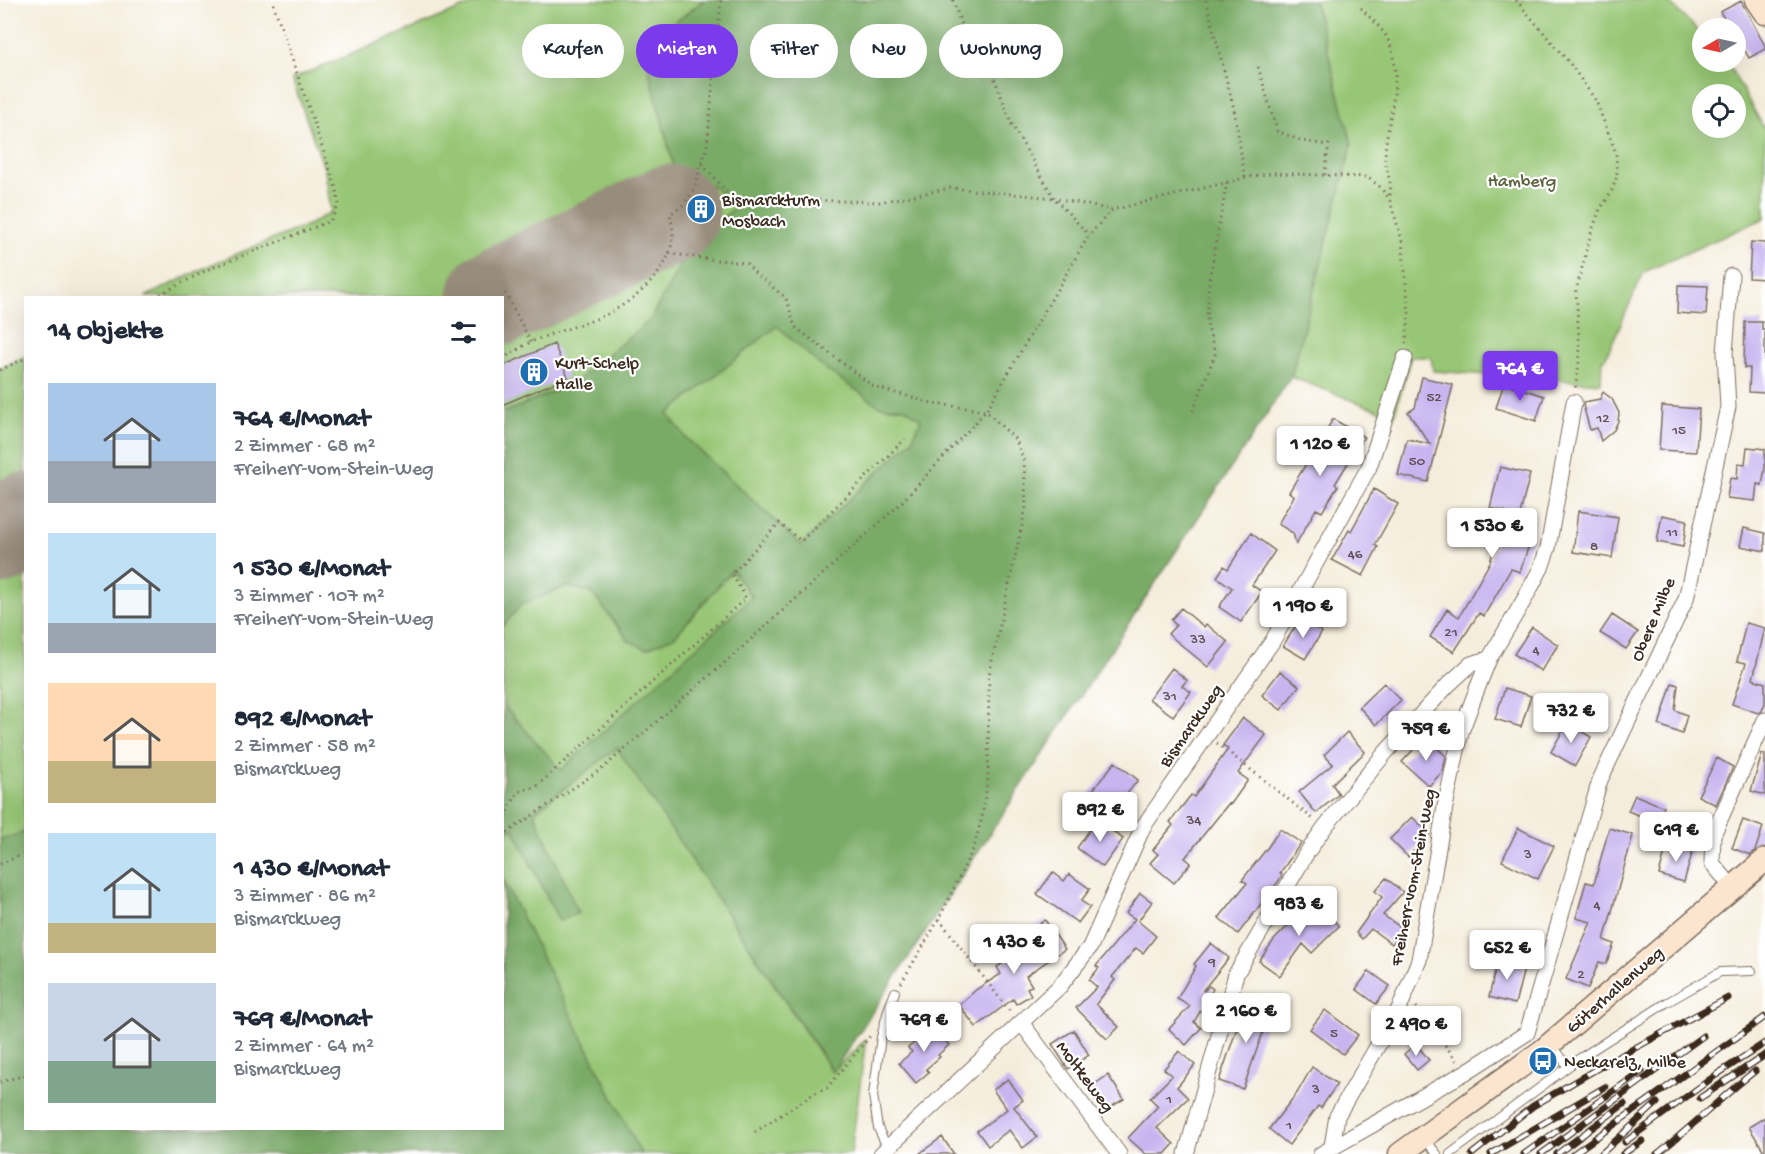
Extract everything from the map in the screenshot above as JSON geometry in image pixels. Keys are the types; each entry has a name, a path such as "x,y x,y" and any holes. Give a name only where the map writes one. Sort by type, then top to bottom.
{"street":[{"path":"1756,0 1765,13"},
{"name":"Obere Milbe","path":"1527,1033 1600,780 1686,599 1728,406 1725,353 1731,276"},
{"name":"Bismarckweg","path":"884,1150 1060,986 1090,947 1143,827 1272,642 1368,467 1405,358"},
{"name":"Freiherr-vom-Stein-Weg","path":"1326,1150 1337,1116 1399,1009 1419,960 1445,807 1461,732 1489,659 1524,600 1541,568 1548,548 1574,402"},
{"path":"1186,1154 1236,974 1306,854 1324,828 1386,752 1448,685 1471,664 1489,659"},
{"path":"1732,887 1712,863 1713,835 1765,720"},
{"name":"Güterhallenweg","path":"1400,1154 1430,1146 1765,860"},
{"name":"Moltkeweg","path":"1019,1024 1026,1029 1119,1154"},
{"path":"1326,1150 1466,1072 1527,1033 1546,1047"}],"lane":[{"path":"1450,1154 1568,1067 1666,1003 1720,972 1752,971"},
{"path":"884,1150 873,1095 881,1037 895,993"},
{"path":"1546,1047 1568,1067"}],"path":[{"path":"157,296 207,270 330,221 339,205 336,188 272,0"},
{"path":"504,358 531,342 612,311 636,296 654,280 669,253 673,232 670,214 682,206 694,190 707,146 721,0"},
{"path":"953,0 961,24 988,61 1012,125 1054,198 1089,236"},
{"path":"1206,0 1234,109 1245,178"},
{"path":"1516,0 1571,65 1596,101 1616,153 1617,176 1591,233 1576,291 1580,355 1574,402"},
{"path":"1361,8 1386,36 1394,61 1395,87 1385,158 1392,189 1389,198"},
{"path":"1258,67 1277,131 1302,141 1328,143 1325,175"},
{"path":"702,164 732,198 879,202 951,188 1054,198 1112,210 1272,173 1366,177 1379,186 1389,198 1402,240 1409,314 1405,358"},
{"path":"1193,411 1215,354 1207,323 1209,280 1227,182"},
{"path":"504,835 603,768 737,652 900,504 986,411 1089,236 1112,210"},
{"path":"669,253 746,263 786,298 795,327 874,387 932,404 986,411 1016,440 1024,461 1026,507 989,675 988,778 982,817 974,847 939,919 895,993"},
{"path":"505,293 531,342"},
{"path":"0,370 24,359"},
{"path":"504,831 508,810 518,792 537,786 746,598 732,574 779,523 801,541 905,440"},
{"path":"1207,735 1324,828"},
{"path":"0,864 24,854"},
{"path":"939,919 1019,1024"},
{"path":"1406,994 1466,1072"},
{"path":"755,1132 813,1094 827,1088 858,1052 888,1010"},
{"path":"0,1082 24,1076"}],"green space":[{"path":"489,0 704,0 673,24 636,24 636,78 659,78 713,186 736,207 693,242 650,320 572,384 504,413 504,296 147,296 210,265 310,224 331,212 325,171 292,79 462,8"},
{"path":"704,0 1314,0 1352,144 1291,377 833,1072 617,748 534,812 578,913 559,921 513,828 504,835 504,706 561,770 752,597 732,570 675,636 646,649 629,641 592,593 567,586 522,604 504,625 504,413 572,384 650,320 693,242 736,207 713,186 678,184 651,78 738,78 738,24 673,24","holes":["777,326 821,366 880,406 905,408 921,419 912,440 801,545 687,439 668,414"]},
{"name":"Hamberg","path":"1314,0 1666,0 1692,25 1692,72 1733,72 1739,84 1692,84 1692,138 1746,138 1746,96 1765,130 1765,218 1644,272 1605,359 1602,359 1601,383 1433,371 1431,357 1411,357 1394,416 1291,377 1352,144"},
{"path":"777,325 821,366 880,406 905,408 921,419 912,440 801,546 687,439 668,414"},
{"path":"24,357 24,832 0,840 0,369"},
{"path":"732,570 752,597 561,771 504,706 504,624 522,604 567,586 592,593 629,641 675,636"},
{"path":"617,747 832,1072 866,1039 851,1154 641,1154 504,882 504,835 513,828 559,920 578,913 534,812"},
{"path":"24,832 24,1130 504,1130 504,882 641,1154 0,1154 0,840"}],"building":[{"path":"1741,1 1765,49 1749,58 1746,52 1746,18 1724,18 1720,12"},
{"path":"1751,242 1765,243 1765,279 1749,278"},
{"path":"1678,285 1708,286 1706,315 1677,313"},
{"path":"1745,322 1762,322 1762,329 1765,329 1765,393 1749,392 1750,368 1744,368"},
{"name":"Kurt-Schelp Halle","path":"554,344 568,377 504,404 504,365"},
{"path":"1422,377 1453,385 1428,482 1398,475 1407,439 1430,444 1408,412 1415,408"},
{"path":"1504,383 1544,396 1536,421 1496,408"},
{"path":"1603,392 1612,399 1619,413 1614,430 1601,441 1597,428 1590,430 1583,405 1584,402 1600,399"},
{"path":"1662,406 1699,409 1696,452 1659,450"},
{"path":"1333,419 1364,437 1335,484 1338,486 1322,512 1316,509 1296,544 1293,533 1278,524 1294,496 1289,492"},
{"path":"1747,447 1765,449 1762,485 1757,484 1755,501 1727,498 1730,478 1737,479 1738,463 1745,464"},
{"path":"1500,467 1530,474 1516,530 1532,536 1520,572 1511,569 1484,616 1479,613 1454,652 1430,637 1447,609 1459,617 1490,562 1507,512 1490,508"},
{"path":"1374,489 1398,504 1375,545 1378,547 1363,576 1332,560"},
{"path":"1578,511 1618,517 1612,558 1573,552"},
{"path":"1662,515 1687,520 1683,547 1657,542"},
{"path":"1744,528 1765,533 1765,551 1740,546"},
{"path":"1251,533 1275,551 1252,585 1262,592 1241,622 1219,607 1232,588 1217,577 1224,566 1228,569"},
{"path":"1181,608 1204,627 1206,624 1228,642 1208,667 1168,634 1176,625 1171,620"},
{"path":"1612,615 1638,632 1626,649 1600,633"},
{"path":"1300,619 1322,632 1305,659 1283,646"},
{"path":"1746,623 1765,628 1753,679 1765,683 1765,703 1762,711 1758,713 1732,704 1746,663 1737,661"},
{"path":"1532,627 1558,645 1541,671 1514,654"},
{"path":"1172,668 1187,680 1182,686 1191,692 1173,716 1149,699"},
{"path":"1280,671 1299,686 1281,710 1262,695"},
{"path":"1384,683 1401,700 1376,725 1359,707"},
{"path":"1672,683 1678,685 1675,710 1687,715 1682,734 1659,725"},
{"path":"1505,688 1531,696 1521,727 1495,719"},
{"path":"1243,718 1266,735 1238,773 1248,780 1231,804 1229,803 1185,858 1191,863 1174,883 1150,863 1158,854 1153,850 1173,825 1170,822 1191,795 1194,797 1228,749 1223,745"},
{"path":"1567,723 1591,737 1575,766 1551,752"},
{"path":"1347,732 1365,752 1332,784 1339,794 1316,813 1299,792 1333,764 1324,755"},
{"path":"1425,737 1446,756 1443,771 1429,786 1402,762"},
{"path":"1762,754 1765,755 1765,795 1751,791"},
{"path":"1717,758 1733,767 1716,805 1698,796"},
{"path":"1115,762 1138,780 1111,814 1088,796"},
{"path":"1635,795 1664,807 1658,823 1628,811"},
{"path":"1412,817 1430,834 1408,857 1390,839"},
{"path":"1097,819 1123,839 1103,867 1077,848"},
{"path":"1743,820 1763,827 1755,851 1750,855 1732,848"},
{"path":"1518,828 1554,846 1538,879 1502,861"},
{"path":"1609,828 1633,835 1604,940 1614,944 1606,964 1599,962 1588,988 1566,979 1591,922 1576,918 1586,882 1594,884"},
{"path":"1280,829 1301,843 1280,873 1282,875 1278,882 1238,934 1219,918 1247,883 1242,880"},
{"path":"1667,844 1693,850 1684,882 1659,875"},
{"path":"1053,872 1064,881 1069,874 1090,889 1081,901 1090,907 1078,923 1037,894"},
{"path":"1386,878 1403,892 1383,915 1403,929 1392,944 1371,929 1362,939 1356,933 1382,897 1375,891"},
{"path":"1140,893 1152,902 1138,921 1156,936 1143,953 1136,948 1112,977 1115,980 1096,1004 1119,1027 1107,1039 1076,1008 1097,987 1089,980 1099,968 1096,966 1135,919 1126,913"},
{"path":"1314,900 1339,926 1312,953 1303,944 1280,976 1259,961 1274,940"},
{"path":"1045,920 1065,949 1026,976 1032,986 1027,988 1031,995 1016,1004 1013,999 976,1027 959,1005 977,989 1001,974 997,967 1025,949 1018,938"},
{"path":"1211,943 1229,958 1203,990 1209,986 1213,989 1194,1022 1201,1028 1186,1045 1169,1029 1190,1006 1177,999 1196,966 1194,964"},
{"path":"1498,958 1525,965 1515,1004 1489,997"},
{"path":"1369,971 1390,986 1376,1004 1356,989"},
{"path":"1247,998 1271,1003 1243,1089 1219,1081 1237,1028 1240,1029"},
{"path":"1325,1010 1358,1035 1343,1054 1310,1029"},
{"path":"930,1024 949,1045 938,1055 940,1057 926,1069 929,1072 916,1083 899,1063 912,1052 908,1048 922,1036 919,1033"},
{"path":"1074,1030 1089,1055 1068,1069 1052,1044"},
{"path":"1416,1044 1429,1060 1417,1070 1404,1054"},
{"path":"1179,1051 1195,1065 1177,1087 1188,1098 1157,1128 1174,1144 1165,1154 1146,1154 1128,1138 1158,1106 1150,1098 1172,1076 1164,1069"},
{"path":"1312,1067 1337,1084 1321,1108 1318,1106 1289,1145 1269,1129 1297,1093"},
{"path":"1108,1075 1124,1099 1103,1112 1088,1089"},
{"path":"1008,1079 1023,1100 1014,1107 1037,1137 1023,1148 1009,1130 988,1146 977,1131 1007,1109 993,1090"},
{"path":"1765,1117 1765,1153 1749,1127"},
{"path":"942,1137 954,1154 919,1154"}],"runway":[{"path":"499,296 670,214"},
{"path":"0,535 24,523"}],"railway":[{"path":"1472,1154 1533,1106 1605,1064 1728,998"},
{"path":"1573,1154 1765,1017"},
{"path":"1541,1154 1703,1036"},
{"path":"1625,1142 1716,1075 1765,1043"},
{"path":"1700,1098 1765,1055"},
{"path":"1524,1154 1642,1071"},
{"path":"1657,1154 1755,1071"},
{"path":"1491,1154 1605,1087"},
{"path":"1601,1154 1657,1103"},
{"path":"1557,1154 1624,1104"},
{"path":"1623,1154 1642,1141"}],"place":[{"name":"Bismarckturm Mosbach","path":"701,209"},
{"name":"Kurt-Schelp Halle","path":"534,372"},
{"name":"Neckarelz, Milbe","path":"1543,1061"}]}
